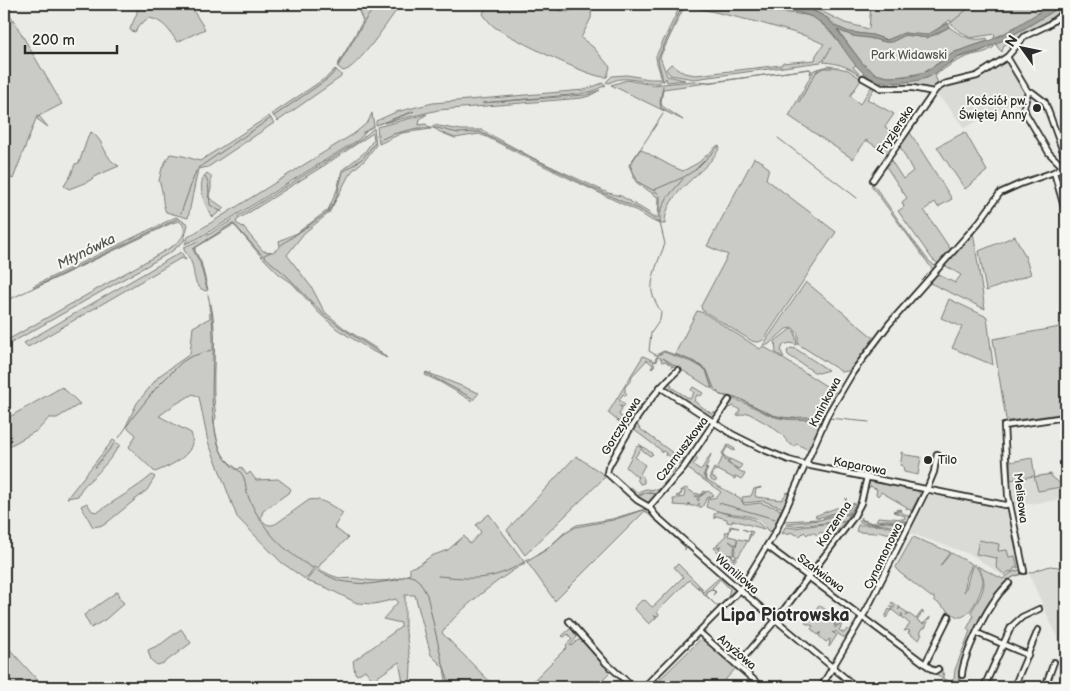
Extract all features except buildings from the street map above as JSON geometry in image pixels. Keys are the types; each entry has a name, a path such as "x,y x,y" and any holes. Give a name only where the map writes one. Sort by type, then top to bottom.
{"street":[{"name":"Fryzjerska","path":"873,180 933,92 944,84 977,76 1007,57 1022,38 1049,24 1066,11"},
{"path":"1007,57 1030,92 1041,98 1046,104 1066,160"},
{"name":"Fryzjerska","path":"863,78 881,88 913,88 933,92"},
{"path":"1030,92 1024,107 1026,114 1049,153 1065,166"},
{"name":"Kminkowa","path":"644,687 740,590 776,531 828,414 853,372 888,324 979,222 998,194 1007,189 1054,173 1065,166"},
{"path":"1054,173 1066,214"},
{"name":"Gorczycowa","path":"608,473 608,468 634,420 660,387 678,370"},
{"name":"Kaparowa","path":"660,387 714,422 762,449 806,465 1005,505 1010,504"},
{"name":"Czarnuszkowa","path":"649,507 684,467 729,400"},
{"name":"Melisowa","path":"1024,571 1010,504 1004,426 1066,417"},
{"name":"Cynamonowa","path":"821,687 862,617 927,489 937,454"},
{"name":"Waniliowa","path":"608,473 637,500 649,507 656,516 740,590 856,687"},
{"name":"Korzenna","path":"737,665 776,620 855,515 861,502 867,478"},
{"name":"Szałwiowa","path":"767,546 934,671 938,669"},
{"path":"962,676 969,651 977,633 992,604 1009,583"},
{"path":"984,687 1011,627 1017,620 1039,609"},
{"path":"925,664 949,616"},
{"path":"569,621 606,663 634,687"},
{"path":"1014,687 1038,630"},
{"name":"Anyżowa","path":"699,632 762,687"},
{"path":"977,633 1028,655"},
{"path":"1045,687 1054,662"}],"shaded area":[{"path":"744,4 784,4 807,8 824,16 835,26 849,32 872,35 887,40 904,33 927,35 948,23 949,27 927,38 905,35 892,42 853,36 837,30 863,64 876,74 888,77 911,76 927,71 955,52 991,40 1053,4 1065,4 995,44 959,57 931,76 910,82 893,83 872,79 863,73 831,31 814,18 797,13 761,9"},
{"path":"1005,60 1026,94 1023,105 1020,107 1010,102 1008,106 964,128 949,107 936,94 940,88 948,85 975,80"},
{"path":"1051,473 1052,477 1066,487 1066,499 1013,506 1010,480"},
{"path":"932,494 1005,509 1020,570 1005,577 972,555 910,533 929,496"},
{"path":"1050,567 1066,569 1066,657 1029,574"}],"green space":[{"path":"4,4 62,104 37,116 13,179 4,175"},
{"path":"139,4 189,4 205,29 177,42 169,30 162,24 149,18 139,25 135,32 131,31 130,29"},
{"path":"365,4 401,4 365,53 357,62 343,71 337,66 363,21 358,9"},
{"path":"489,4 504,4 523,8 545,7 567,12 580,4 592,4 591,18 581,38 593,47 610,67 607,77 586,72 570,65 534,49 496,28 483,14 486,6"},
{"path":"681,4 744,4 762,10 806,15 815,18 834,35 856,65 853,67 864,79 845,67 823,62 824,59 821,62 694,79 670,75 666,69 671,64 684,73 696,75 815,60 816,55 824,44 806,36 761,23 685,5 660,57 667,76 685,80 667,82 666,78 664,81 660,80 660,83 653,83 622,79 609,83 606,82 612,76 627,75 661,79 656,56"},
{"path":"784,4 807,4 845,23 869,29 871,4 947,4 951,10 959,4 1053,4 1012,30 994,38 995,34 970,38 954,27 950,20 929,35 921,36 904,33 888,40 872,35 849,32 835,26 829,19 811,9"},
{"path":"1065,4 1066,10 1021,37 1010,50 1010,43 1004,45 1002,52 998,48 996,43"},
{"name":"Park Widawski","path":"949,27 967,37 976,39 987,38 988,41 955,52 923,73 897,77 883,77 863,64 837,29 853,36 892,42 905,35 921,37 935,35"},
{"path":"993,45 994,47 988,50 961,59 943,70 935,76 938,83 932,90 915,86 882,87 874,83 895,86 897,82 927,78 957,58 979,52"},
{"path":"829,66 848,70 860,78 861,80 850,96 860,104 872,86 875,87 867,99 894,114 885,127 900,138 889,155 866,140 853,159 789,116 814,70"},
{"path":"335,69 341,74 341,77 278,121 272,114 327,77"},
{"path":"786,72 663,89 662,106 683,120 611,85 627,80 653,85 693,81 711,82"},
{"path":"603,83 606,85 580,94 482,103 585,95 600,90 582,98 438,110 384,123 414,111 376,125 376,121 396,112 433,103 584,90"},
{"path":"372,113 374,126 362,133 367,131 358,140 199,238 185,244 188,237 355,133 368,122"},
{"path":"427,114 420,119 419,125 426,124 431,129 402,133 379,144 377,127"},
{"path":"39,116 48,127 37,119"},
{"path":"269,116 274,123 208,167 198,169 188,218 166,212 159,181 162,168 170,154 200,161"},
{"path":"433,125 461,130 482,130 533,158 608,193 621,196 658,218 659,198 636,182 629,165 640,149 683,171 698,163 718,145 720,147 706,165 671,202 665,224 661,224 487,137 479,134 455,138 440,132"},
{"path":"374,128 376,145 365,160 349,175 329,213 304,233 287,255 312,288 327,314 344,328 380,351 387,358 337,329 319,313 292,283 279,274 260,255 233,225 195,248 201,262 208,290 202,289 197,284 192,264 184,250 184,247 200,240 359,141","holes":["373,133 374,139 364,153 342,170 337,190 328,210 297,233 279,241 280,247 273,252 263,251 243,227 236,223 237,220"]},
{"path":"909,131 952,199 938,207 935,202 924,210 951,250 939,264 933,260 898,211 904,207 902,202 907,198 885,165 890,159 903,179 913,171 899,145"},
{"path":"91,132 99,140 110,159 119,166 69,189 64,186 75,164 79,163"},
{"path":"965,132 987,171 965,189 937,147"},
{"path":"754,158 763,162 769,168 766,179 836,232 765,338 758,342 752,341 702,310 701,306 728,255 707,246"},
{"path":"207,173 211,176 211,189 208,197 224,208 213,217 202,195 203,177"},
{"path":"873,184 909,235 928,260 936,267 933,270 871,185"},
{"path":"176,217 188,224 184,241 171,252 4,347 4,342 173,246 182,238 184,227 179,221 172,223 35,288 33,286"},
{"path":"973,232 985,309 930,283 937,274 955,283 961,275 944,265"},
{"path":"1015,236 1031,274 986,291 979,251"},
{"path":"181,252 186,260 181,258 28,347 24,343"},
{"path":"806,282 875,339 852,370 842,372 798,344 798,334 793,328 786,329 768,345 763,345"},
{"path":"949,299 987,317 993,365 952,348 962,327 941,318"},
{"path":"211,304 214,332 214,404 216,418 214,421 222,454 237,470 241,467 247,475 250,472 256,480 278,479 290,488 291,490 288,493 263,511 261,518 266,524 272,525 277,523 313,499 331,505 343,513 334,527 348,538 318,568 339,578 379,581 398,579 410,574 410,568 431,556 448,550 464,536 470,544 481,532 476,525 489,514 525,563 480,595 458,614 442,633 495,687 447,687 444,668 431,655 415,595 405,595 405,626 411,665 410,687 404,687 399,662 373,680 365,670 357,675 353,661 401,627 401,623 383,619 398,602 396,599 374,604 357,603 325,587 306,581 317,568 314,567 305,579 281,562 237,517 208,442 199,397 193,394 159,416 191,433 191,447 175,463 155,472 129,447 136,435 126,426 137,403 159,376 190,354 193,327 210,318 209,305"},
{"path":"697,311 704,313 760,349 763,346 837,393 824,416 787,418 773,415 740,399 721,395 714,388 707,370 675,354"},
{"path":"1060,327 1061,344 1066,344 1066,413 1009,421 1006,419 993,339"},
{"path":"791,329 795,332 797,345 790,343 783,345 781,351 784,358 776,353 775,341"},
{"path":"791,348 796,349 828,370 819,373 814,372 788,355 787,351"},
{"path":"664,352 694,363 706,370 712,389 663,358 677,367 673,370 675,368 673,366 671,368 672,366 665,361 661,361 662,359 658,357 657,362 653,363 655,365 651,369 653,365 647,360 631,377 632,379 625,387 626,396 623,394 619,400 625,404 623,407 618,405 622,408 619,415 622,417 621,420 627,424 640,405 638,403 642,405 627,428 608,413 643,356 654,361 658,355"},
{"path":"426,372 479,393 472,401 425,375"},
{"path":"669,382 672,385 671,387 690,399 694,393 691,390 693,387 703,393 701,396 697,395 694,401 712,414 714,412 716,414 714,418 711,417 711,419 665,389 668,389 666,386"},
{"path":"62,387 80,404 57,418 49,418 38,430 4,449 4,420"},
{"path":"732,399 778,418 798,420 824,418 809,450 797,444 791,445 776,430 748,413 737,416 740,410 733,406 731,408 728,405"},
{"path":"637,423 639,428 685,460 680,467 667,454 665,456 666,453 663,451 661,453 661,450 634,430 632,431"},
{"path":"113,440 120,445 109,460 82,488 78,496 67,498"},
{"path":"639,444 653,454 650,456 641,449 635,457 645,465 640,474 644,479 644,483 640,484 637,479 638,476 626,467 637,446 643,448"},
{"path":"728,445 735,449 734,451 727,447 723,455 722,453"},
{"path":"901,452 906,455 921,457 918,475 904,472 903,466 900,465"},
{"path":"711,454 706,468 708,469 705,474 707,470 705,468 706,470 703,475 705,479 740,498 744,505 760,503 778,508 779,510 781,509 773,530 768,532 759,520 754,518 723,513 706,507 708,499 717,497 721,492 687,468 696,457 698,459 693,465 701,470"},
{"path":"723,455 729,461 730,459 742,465 739,469 727,462 727,463 745,474 742,479 735,476 735,479 717,470 723,456 726,461"},
{"path":"576,456 606,476 525,555 507,530"},
{"path":"1032,458 1035,477 1051,474 1062,485 1061,487 1038,491 1034,476 1010,480 1010,462"},
{"path":"675,468 676,472 678,470 651,502 647,503 638,497 645,493 656,494 646,492 637,496 629,489 631,487 637,492 646,489 658,490"},
{"path":"714,468 717,470 711,476 717,480 715,482 711,480 710,476"},
{"path":"152,475 155,477 147,490 104,525 93,527 81,506 87,503 92,511 98,512"},
{"path":"869,481 918,491 920,494 911,512 911,510 906,509 907,507 881,492 878,496 876,494 877,489 871,486 867,488"},
{"path":"761,487 756,489 756,497 782,500 787,492 789,493 783,508 763,501 743,503 742,497 751,496 754,489"},
{"path":"686,488 695,494 701,495 704,491 706,492 703,494 708,491 714,495 707,498 702,507 699,507 699,503 697,506 690,506 689,503 688,506 674,505 673,499 676,499 677,495 682,492 678,498 684,497 685,491 682,490"},
{"path":"846,498 846,509 849,510 853,503 855,504 846,521 795,526 786,525 787,523 820,520 839,514 849,515 850,512 839,511 818,518 815,516 836,508 844,508"},
{"path":"646,509 688,547 685,550 685,547 645,511 555,601 527,562 576,527 613,520"},
{"path":"718,511 755,520 764,529 733,520 732,523 727,522 727,519 716,516 714,519 714,514"},
{"path":"899,511 909,516 905,524 905,521 876,521 878,517 904,519 905,516 893,512"},
{"path":"861,517 861,520 872,524 887,522 905,524 901,531 891,526 870,524 859,522"},
{"path":"844,522 834,536 832,534 834,532 827,532 825,535 821,532 817,535 809,533 807,535 804,532 800,536 790,532 788,535 782,534 785,527 795,528"},
{"path":"858,525 893,528 900,533 895,544 892,543 896,535 877,531 876,533 858,532 856,531"},
{"path":"730,526 739,528 731,527 728,536 737,538 735,545 729,541 735,546 733,555 725,554 733,556 733,560 735,557 737,558 730,566 728,561 714,548 716,546 721,550 719,548 722,544 719,547 717,545 726,535 725,532 729,532"},
{"path":"742,529 753,532 748,540 750,532"},
{"path":"913,537 950,552 940,566 951,553 972,564 967,576 964,592 974,564 981,573 983,583 979,596 968,613 959,617 956,616 934,600 934,597 931,597 899,572 896,567"},
{"path":"738,539 748,541 738,557 734,555"},
{"path":"979,540 999,544 998,551 1007,550 1009,557 1015,556 1018,568 1015,567 1013,571 1005,575 996,567 997,557 976,554"},
{"path":"678,564 703,589 697,586 703,592 720,577 735,590 728,596 730,589 720,579 712,588 716,592 713,595 715,592 712,589 707,591 706,595 716,605 720,605 718,607 689,580 657,612 659,615 656,617 654,615 656,618 649,624 634,608 642,600 645,600 652,607 683,577 674,567"},
{"path":"977,566 1003,579 1011,573 1020,570 1021,574 1010,579 1001,587 984,611 970,638 961,662 963,664 959,687 953,687 933,672 938,672 940,667 942,668 942,675 943,673 945,674 943,679 951,681 954,679 955,670 970,631 967,629 973,617 971,612 983,589 983,578"},
{"path":"118,591 119,598 124,603 106,619 91,628 84,615"},
{"path":"892,602 900,607 898,610 900,608 908,613 906,616 909,614 916,619 922,611 924,613 917,620 923,624 930,617 925,628 920,633 922,634 919,640 908,633 910,631 904,631 910,624 902,617 901,613 901,617 892,610 885,617 889,609 892,609 890,606 895,607 891,604"},
{"path":"819,605 829,612 827,616 830,615 832,618 830,613 841,622 836,626 834,622 835,628 845,620 839,630 844,633 847,629 850,631 845,638 836,631 832,632 837,635 829,647 830,639 826,642 819,636 821,632 818,635 811,629 813,626 805,623 812,613 815,615 813,613"},
{"path":"571,628 577,637 570,645 581,640 610,672 595,687 535,687 531,683 567,647 566,645 572,639 568,634 564,637 562,636"},
{"path":"181,629 191,643 164,663 157,665 151,660 148,650 161,644"},
{"path":"702,638 736,668 725,680 728,683 725,687 652,687"},
{"path":"4,643 42,685 39,687 4,687"}],"waterway":[{"name":"Młynówka","path":"338,66 367,17 379,4"},
{"path":"948,25 974,4"},
{"path":"663,81 658,58 683,5"},
{"path":"825,58 831,48"},
{"path":"817,72 823,68 832,68"},
{"path":"799,102 818,69"},
{"name":"Młynówka","path":"274,116 329,78 336,70"},
{"path":"663,86 660,102 661,108 666,111"},
{"path":"658,193 638,182 630,165 663,114"},
{"name":"Młynówka","path":"198,168 271,118"},
{"path":"380,140 393,134 418,128 437,128 458,133 480,132 590,187 639,209 660,223"},
{"path":"778,138 857,198"},
{"path":"281,245 327,213 336,199 343,172 363,158 375,143"},
{"path":"654,190 695,170 719,146"},
{"name":"Młynówka","path":"181,213 196,171"},
{"path":"205,177 208,182 210,205 222,212"},
{"path":"660,213 667,198 683,179"},
{"path":"660,196 660,223 665,244 652,281 653,297 660,310"},
{"name":"Młynówka","path":"4,302 177,219"},
{"path":"207,289 200,263 193,249 234,224 259,252 287,276 324,315 383,355"},
{"path":"264,255 271,252"},
{"path":"929,283 936,274"},
{"path":"918,296 927,285"},
{"path":"208,295 213,333 213,411 220,449 226,459 242,474 253,508 274,538 302,562 313,568"},
{"path":"895,322 916,298"},
{"path":"661,312 660,320 651,333 649,351 656,355 664,351 695,362 706,370 713,389 720,395 740,399 771,415 783,418 823,418"},
{"path":"886,333 892,325"},
{"path":"879,341 884,335"},
{"path":"852,379 877,344"},
{"path":"119,438 157,387 182,362 190,357 211,350"},
{"path":"426,373 472,398"},
{"path":"850,383 829,418 869,422"},
{"path":"95,467 114,444"},
{"path":"719,503 775,519"},
{"path":"526,561 547,549 565,532 577,525 612,519 645,509"},
{"path":"823,518 839,512 850,514"},
{"path":"785,521 819,519"},
{"path":"861,519 872,523 885,521 905,522"},
{"path":"438,576 482,578 502,573 524,562"},
{"path":"1029,573 1050,566 1066,568"},
{"path":"318,571 339,581 354,583 369,584 397,580 407,575 414,577 420,582 427,595 442,661 449,682 448,687"},
{"path":"1007,582 1013,577 1022,574"},
{"path":"983,616 998,592"},
{"path":"958,687 959,670 962,663"}],"place":[{"name":"Kościół pw. Świętej Anny","path":"1037,108"},
{"name":"Tilo","path":"928,460"}],"district":[{"name":"Lipa Piotrowska","path":"785,615"}]}
